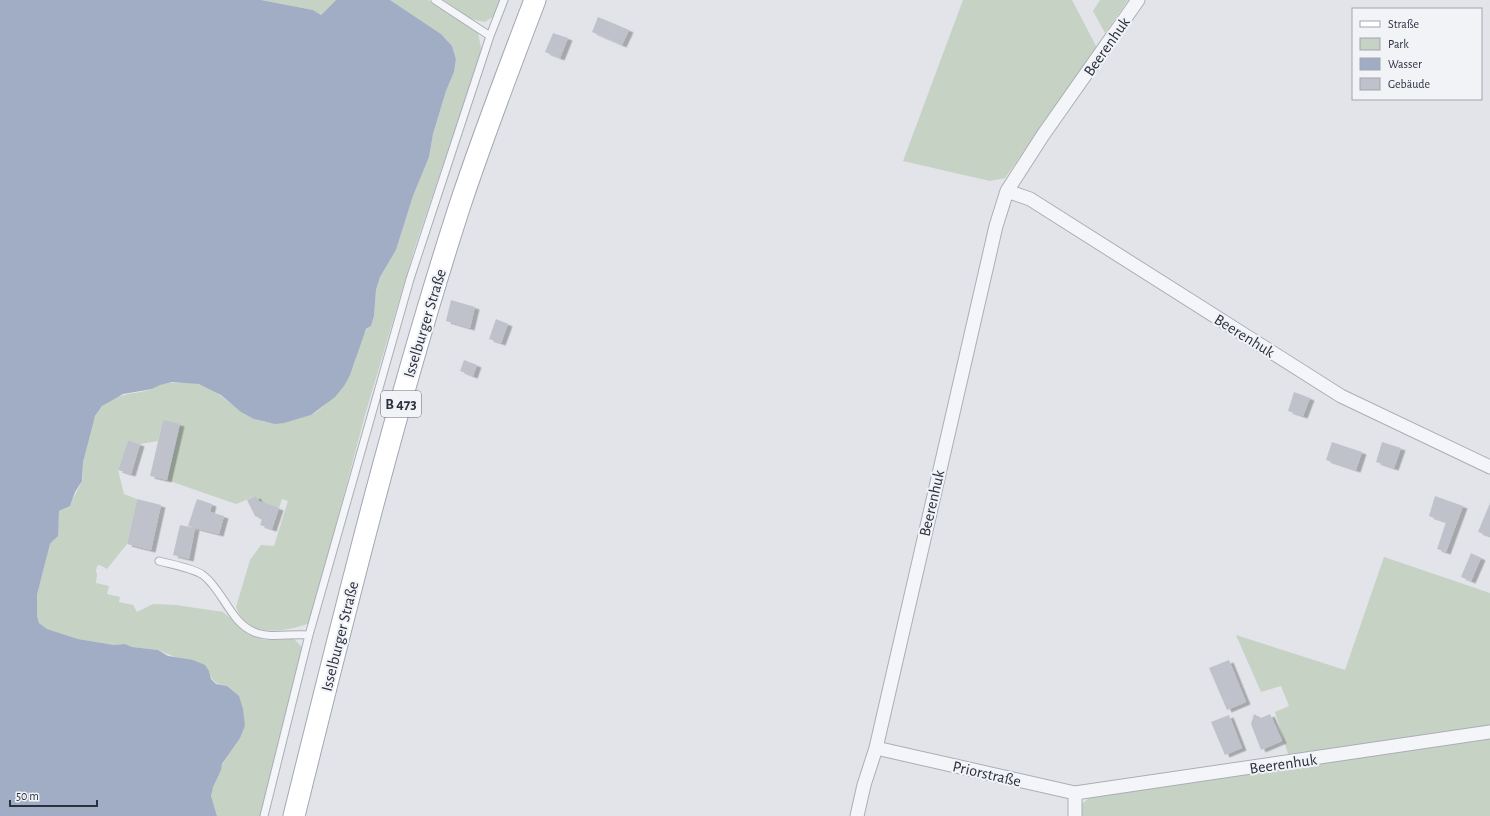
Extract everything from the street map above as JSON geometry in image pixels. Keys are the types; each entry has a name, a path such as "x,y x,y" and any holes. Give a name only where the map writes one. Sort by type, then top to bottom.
{"main road":[{"name":"Isselburger Straße","path":"294,816 359,554 408,378 460,205 535,0"}],"street":[{"name":"Beerenhuk","path":"857,816 864,785 876,748 994,233 1007,191 1043,135 1138,0"},
{"name":"Beerenhuk","path":"1007,191 1030,200 1341,396 1490,467"},
{"name":"Beerenhuk","path":"1076,793 1490,732"},
{"name":"Priorstraße","path":"876,748 1076,793"},
{"path":"1075,816 1076,793"}],"lane":[{"path":"435,0 490,36"},
{"path":"264,816 309,635 410,279 490,36 504,0"},
{"path":"159,560 202,574 226,602 232,614 253,632 266,635 309,635"}],"green space":[{"path":"261,0 336,0 321,15 313,10"},
{"path":"390,0 428,0 478,33 481,48 479,59 414,250 365,415 310,623 289,629 268,630 258,628 249,624 241,617 236,607 250,560 261,545 274,546 288,501 282,499 279,508 260,504 256,496 236,504 167,480 163,420 158,441 140,444 128,440 118,470 124,494 137,499 127,544 107,569 100,565 97,566 96,583 109,586 107,594 120,597 119,602 133,605 137,612 153,604 176,605 223,612 250,635 264,640 294,639 304,649 261,816 217,816 211,798 213,786 220,768 245,726 227,686 215,682 209,671 158,650 132,647 125,644 114,645 78,639 47,629 39,623 37,616 37,595 50,544 56,537 59,511 70,506 82,481 84,457 90,427 100,409 106,403 120,396 152,389 163,384 195,383 213,390 255,419 264,422 284,422 310,415 322,408 339,388 352,369 361,340 371,326 374,316 376,290 380,277 396,250 413,196 429,157 433,134 446,91 454,72 456,59 452,46 441,34"},
{"path":"444,0 501,0 494,16 485,22 471,19"},
{"path":"963,0 1072,0 1097,48 1005,178 990,181 903,161"},
{"path":"1100,0 1128,0 1105,33 1093,11"},
{"path":"1384,557 1490,593 1490,727 1289,757 1275,712 1289,706 1281,686 1261,692 1236,635 1345,670"},
{"path":"1490,736 1490,816 1078,816 1080,805 1092,796"}],"water":[{"path":"0,0 261,0 313,10 321,15 336,0 390,0 441,34 452,46 456,59 454,72 446,91 433,134 429,157 413,196 396,250 380,277 376,290 374,316 371,326 366,329 350,375 344,386 335,397 311,415 284,423 275,424 254,419 241,412 221,395 199,384 172,382 152,389 123,394 102,406 95,416 83,462 82,481 75,492 70,506 59,511 58,536 50,544 37,595 37,616 39,623 47,629 78,639 114,645 125,644 132,647 158,650 168,656 193,660 205,665 209,671 211,679 216,684 227,686 239,696 243,709 245,726 240,738 222,764 221,770 213,787 211,796 217,816 0,816"}],"building":[{"path":"598,17 629,30 622,45 592,32"},
{"path":"553,33 568,38 560,58 545,52"},
{"path":"451,300 475,307 470,328 446,321"},
{"path":"496,319 508,324 501,343 489,339"},
{"path":"464,360 477,365 473,376 460,371"},
{"path":"1294,392 1310,398 1303,416 1288,411"},
{"path":"163,420 180,424 167,480 150,476"},
{"path":"128,440 140,444 131,474 118,470"},
{"path":"1332,442 1362,452 1356,470 1326,460"},
{"path":"1382,442 1401,448 1394,468 1376,462"},
{"path":"256,496 259,501 279,508 272,529 260,525 262,519 255,516 247,500"},
{"path":"1435,496 1463,506 1446,552 1437,549 1446,522 1429,516"},
{"path":"137,499 161,505 151,550 127,544"},
{"path":"197,499 212,504 210,512 224,516 219,534 188,526"},
{"path":"1490,503 1490,536 1478,532"},
{"path":"180,525 195,528 189,559 173,555"},
{"path":"1471,553 1481,558 1471,581 1461,577"},
{"path":"1229,660 1246,702 1227,710 1209,668"},
{"path":"1254,714 1261,718 1270,714 1282,741 1261,750 1251,724"},
{"path":"1229,715 1242,748 1225,755 1211,722"}]}
